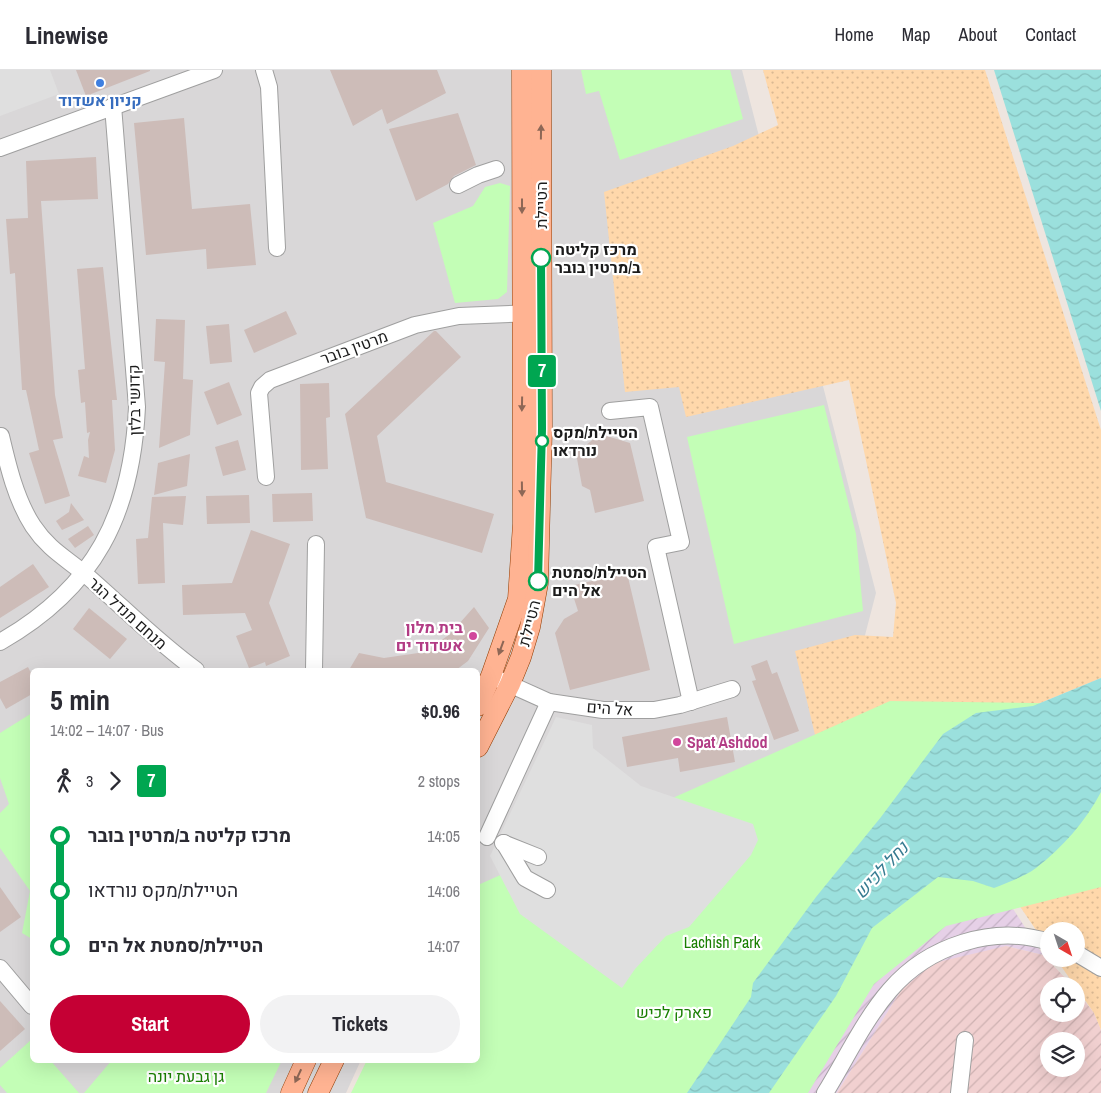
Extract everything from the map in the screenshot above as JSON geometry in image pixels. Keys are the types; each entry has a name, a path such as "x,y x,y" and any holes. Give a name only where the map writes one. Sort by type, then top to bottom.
{"main road":[{"name":"הטיילת","path":"480,743 510,684 530,627 538,583 542,429 522,174 522,70"},
{"name":"הטיילת","path":"480,701 512,621 521,576 540,166 541,70"},
{"path":"291,1093 305,1063"},
{"path":"318,1093 333,1063"}],"street":[{"path":"0,148 214,70"},
{"path":"264,70 269,87 277,248"},
{"name":"קדושי בלזן","path":"0,642 42,615 84,574 113,525 129,475 135,443 137,407 113,106"},
{"path":"522,174 540,166"},
{"path":"458,185 496,169"},
{"name":"מרטין בובר","path":"266,477 259,393 262,386 270,380 415,325 459,316 532,313"},
{"path":"610,411 650,407 681,542 656,548 691,702"},
{"name":"מנחם מנדל הגר","path":"1,436 13,482 32,525 62,558 84,574 166,648 193,668"},
{"path":"314,668 316,544"},
{"name":"אל הים","path":"491,676 548,702 603,710 654,710 691,702 732,689"},
{"path":"538,857 504,843 481,838 548,702"},
{"path":"504,843 525,878 546,890"},
{"path":"825,1093 887,995 902,978 928,959 948,948 985,938 1021,936 1040,940"},
{"path":"1085,958 1101,968"},
{"path":"0,968 30,1004"},
{"path":"959,1093 965,1040"}],"shaded area":[{"path":"0,70 742,70 876,593 827,781 480,897 480,668 30,668 30,1063 360,1063 346,1093 0,1093"},
{"path":"0,70 50,70 59,94 0,116"},
{"path":"556,717 592,725 593,748 641,786 753,824 758,840 751,855 689,927 666,936 635,969 622,988 520,914 490,856"},
{"path":"1006,898 1040,950 1040,954 1006,946 902,989 837,1093 779,1093 894,926"},
{"path":"1006,946 1040,954 1040,968 1056,968 1064,977 1040,977 1040,1022 1085,1022 1085,1002 1094,1013 1101,1030 1101,1093 837,1093 902,989 934,963"}],"sand":[{"path":"763,70 985,70 1101,430 1101,678 1033,706 826,781 795,651 855,635 893,637 896,603 849,380 686,417 679,387 625,392 604,192 733,146 778,125"},
{"path":"1101,791 1101,1030 1094,1013 1085,1000 1085,977 1069,977 1062,968 1085,968 1085,922 1040,922 1040,936 1008,889"}],"green space":[{"path":"581,70 730,70 743,119 620,160 599,91 586,94"},
{"path":"500,183 510,186 507,292 498,299 455,303 433,223 473,206 485,187"},
{"path":"824,405 856,534 863,611 734,644 687,437"},
{"name":"Lachish Park","path":"890,701 1101,704 1101,887 946,926 874,984 808,1093 351,1093 366,1063 480,1063 480,884"},
{"path":"30,714 30,891 0,848 0,813 9,804 0,778 0,733"},
{"path":"30,891 30,938 22,933"},
{"path":"30,1041 30,1063 53,1063 79,1093 7,1093 0,1085 0,1068"},
{"name":"גן גבעת יונה","path":"109,1063 281,1063 266,1093 84,1093"}],"water":[{"path":"994,70 1101,70 1101,411"},
{"name":"נחל לכיש","path":"1101,678 1101,792 1081,824 1064,843 1031,871 994,888 973,881 938,877 872,928 836,996 769,1093 687,1093 751,997 753,983 816,897 881,817 943,734 976,713 1033,706"}],"building":[{"name":"קניון אשדוד","path":"76,70 150,70 150,71 86,96"},
{"path":"330,70 437,70 446,93 387,124 382,109 353,126"},
{"path":"458,113 476,165 454,176 448,184 416,201 389,129"},
{"path":"184,118 192,209 250,204 256,265 207,269 206,249 146,255 134,123"},
{"path":"96,157 98,199 41,201 55,395 63,438 53,440 70,496 45,504 29,453 39,450 26,390 22,390 15,273 10,274 6,219 28,218 26,161"},
{"path":"103,267 117,400 112,400 115,450 106,483 78,476 84,456 89,458 88,440 90,432 87,433 85,402 81,403 78,370 85,369 77,269"},
{"path":"286,311 297,334 254,353 244,330"},
{"path":"156,319 185,320 183,379 193,380 190,435 159,448 165,362 154,361"},
{"path":"229,324 232,362 210,364 206,326"},
{"path":"434,331 461,357 377,436 386,482 494,514 482,553 366,518 345,414"},
{"path":"229,382 242,415 217,425 204,392"},
{"path":"329,383 330,417 326,418 328,469 301,470 300,384"},
{"path":"600,434 630,443 644,501 595,513 590,490 582,486 576,453"},
{"path":"238,440 246,470 223,476 215,447"},
{"path":"190,454 187,486 154,495 158,463"},
{"path":"312,493 313,521 273,522 272,494"},
{"path":"249,495 250,523 207,524 206,496"},
{"path":"186,496 183,525 163,523 165,583 138,584 136,539 148,538 152,497"},
{"path":"71,503 84,520 62,530 56,521 69,512"},
{"path":"88,526 94,535 75,548 68,539"},
{"path":"251,530 290,544 269,603 290,656 266,666 265,662 249,668 236,636 252,630 245,613 183,615 182,585 232,583"},
{"path":"33,564 49,587 0,618 0,587"},
{"path":"627,573 650,670 570,690 555,633 564,619 578,611 570,586"},
{"path":"474,607 489,628 468,661 459,668 350,668 359,653 384,658 425,652 450,634"},
{"path":"89,608 127,639 110,659 73,629"},
{"path":"767,660 772,674 777,672 799,731 774,740 752,681 756,680 751,666"},
{"path":"28,667 30,671 30,695 6,709 0,698 0,682"},
{"name":"Spat Ashdod","path":"727,717 735,762 680,772 678,758 627,767 622,737"},
{"path":"0,887 21,917 0,932"},
{"path":"0,1001 25,1029 0,1051"}],"bus line":[{"name":"7","path":"538,581 542,429 541,258"}],"place":[{"name":"קניון אשדוד","path":"100,83"},
{"name":"מרכז קליטה ב/מרטין בובר","path":"541,258"},
{"name":"הטיילת/מקס נורדאו","path":"542,441"},
{"name":"הטיילת/סמטת אל הים","path":"538,581"},
{"name":"בית מלון אשדוד ים","path":"473,636"},
{"name":"Spat Ashdod","path":"677,742"}],"park label":[{"name":"פארק לכיש","path":"674,1012"}]}
